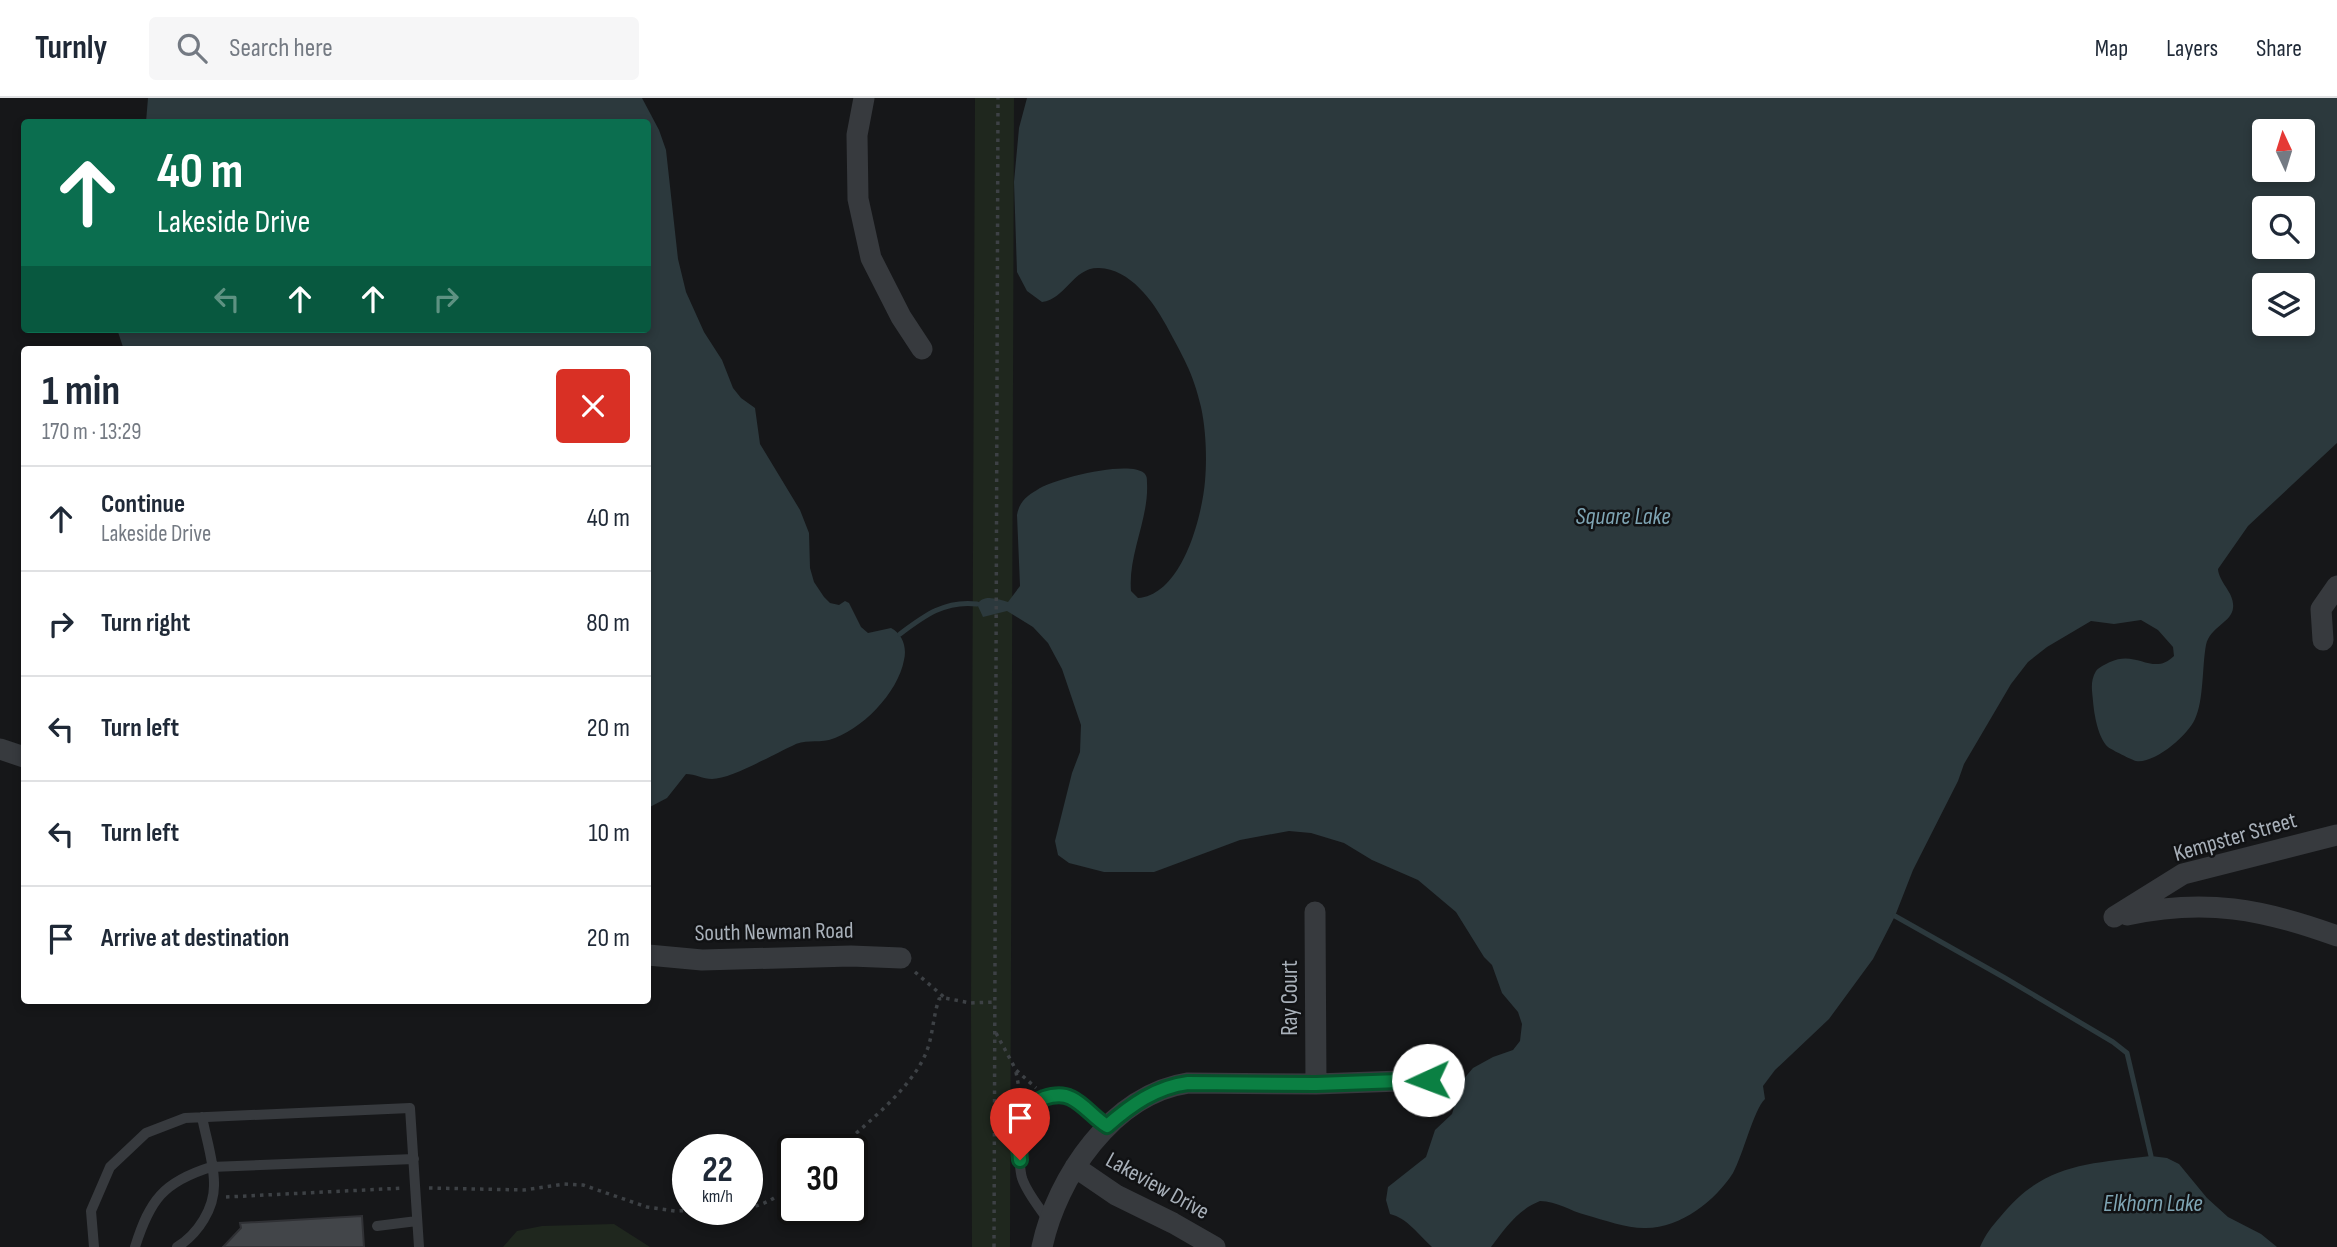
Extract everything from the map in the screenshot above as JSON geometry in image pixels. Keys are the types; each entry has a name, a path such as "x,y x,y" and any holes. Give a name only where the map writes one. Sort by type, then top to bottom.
{"street":[{"path":"864,98 857,135 858,199 871,258 901,317 922,349"},
{"path":"2323,640 2321,609 2337,586"},
{"path":"0,749 21,756"},
{"name":"Kempster Street","path":"2337,835 2183,874 2114,917 2162,907 2218,906 2289,919 2337,936"},
{"name":"Ray Court","path":"1315,912 1316,1084"},
{"name":"South Newman Road","path":"651,955 702,960 850,956 901,958"},
{"path":"1042,1247 1048,1220 1075,1167 1107,1126 1130,1106 1170,1085 1428,1080"},
{"name":"Lakeview Drive","path":"1075,1167 1116,1195 1215,1247"}],"lane":[{"path":"1048,1220 1022,1177 1018,1127 1023,1113 1046,1097 1058,1095 1074,1099 1107,1126"},
{"path":"94,1247 91,1211 110,1167 146,1133 185,1118 410,1108 419,1247"},
{"path":"177,1247 186,1242 203,1222 215,1183 202,1117"},
{"path":"135,1247 145,1216 160,1194 177,1181 211,1167 414,1159"},
{"path":"377,1226 417,1221"}],"path":[{"path":"994,1247 998,98"},
{"path":"901,958 945,998 970,1003 995,1002"},
{"path":"854,1134 913,1075 926,1055 937,1003 945,998"},
{"path":"995,1031 1016,1070 1023,1113"},
{"path":"1016,1070 1046,1097"},
{"path":"223,1197 388,1187 524,1190 564,1184 583,1185 647,1207 672,1211"}],"shaded area":[{"path":"975,98 1014,98 1010,1247 972,1247"},
{"path":"614,1224 650,1247 503,1247 517,1231 542,1226"}],"water":[{"path":"148,98 642,98 666,150 678,259 686,292 704,332 722,360 733,388 755,408 760,444 800,510 809,533 810,568 814,582 830,603 849,603 861,627 868,633 891,628 899,634 903,642 905,655 900,673 886,697 865,719 841,735 829,740 797,744 720,778 709,779 686,774 667,798 651,806 651,346 123,346 118,333 651,333 651,119 146,119"},
{"name":"Square Lake","path":"1027,98 2337,98 2337,443 2248,526 2218,569 2232,598 2232,613 2208,639 2195,719 2186,733 2170,747 2152,758 2136,761 2108,747 2097,726 2092,689 2096,671 2110,662 2128,659 2159,664 2174,656 2173,647 2158,630 2141,620 2114,624 2091,621 2047,647 2028,662 2011,684 1964,764 1873,959 1829,1019 1775,1070 1763,1086 1765,1099 1757,1112 1733,1173 1717,1194 1695,1211 1671,1224 1644,1228 1630,1227 1540,1201 1518,1215 1491,1247 1432,1247 1407,1223 1390,1214 1386,1200 1388,1187 1426,1157 1435,1130 1452,1114 1462,1081 1473,1068 1513,1050 1520,1041 1522,1024 1518,1012 1502,993 1492,965 1484,957 1456,912 1418,880 1372,860 1344,843 1311,833 1289,831 1240,840 1154,872 1104,872 1069,863 1058,855 1055,841 1080,752 1081,725 1062,669 1048,643 1033,627 1007,611 983,617 977,604 987,598 1008,602 1020,586 1017,515 1026,497 1058,481 1090,472 1123,469 1144,473 1147,480 1145,510 1133,564 1131,591 1138,598 1153,594 1167,584 1178,569 1194,533 1203,496 1206,444 1201,407 1186,364 1154,306 1130,280 1121,274 1099,268 1082,272 1050,300 1042,302 1027,291 1017,272 1014,182 1019,128"},
{"name":"Elkhorn Lake","path":"2151,1156 2167,1158 2179,1164 2207,1198 2228,1217 2261,1234 2277,1247 1980,1247 1992,1227 2017,1199 2034,1185 2068,1169"}],"building":[{"path":"362,1216 364,1247 223,1247 241,1228 240,1223"}],"waterway":[{"path":"900,634 945,607 965,603 977,604"},
{"path":"1895,916 2005,978 2127,1053 2151,1156"}],"route":[{"path":"1020,1160 1018,1127 1023,1113 1046,1097 1058,1095 1074,1099 1107,1126 1139,1100 1170,1085 1428,1080"}]}
